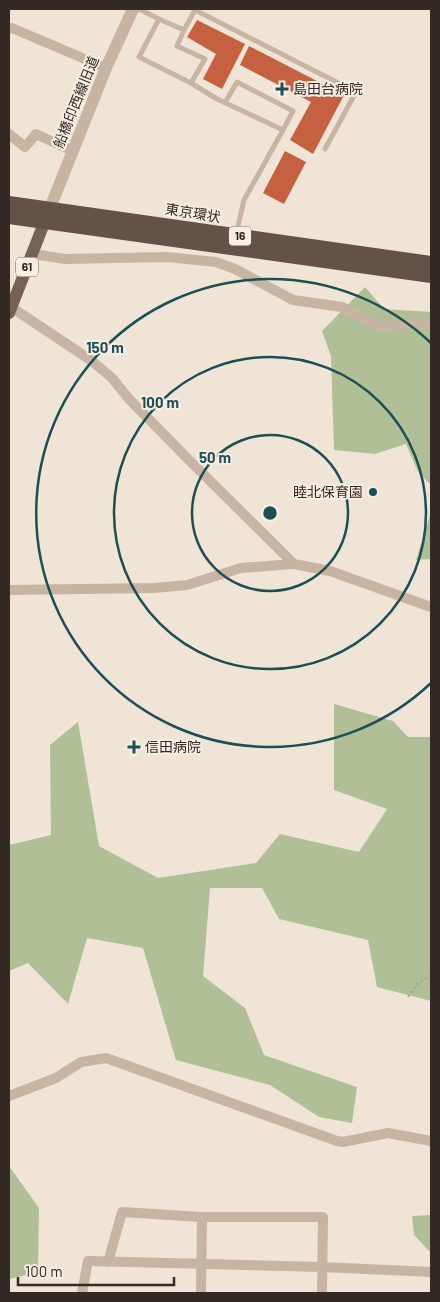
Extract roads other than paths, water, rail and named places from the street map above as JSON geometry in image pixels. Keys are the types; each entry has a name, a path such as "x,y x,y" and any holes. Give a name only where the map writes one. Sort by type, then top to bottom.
{"highway":[{"name":"東京環状","path":"9,203 431,263"},
{"name":"東京環状","path":"9,217 431,276"}],"main road":[{"name":"61","path":"10,310 12,292 33,254 50,208"}],"street":[{"name":"船橋印西線旧道","path":"50,208 106,68 133,9"},
{"path":"9,29 12,28 106,68"},
{"path":"9,134 25,146 36,134 73,151"},
{"path":"33,254 65,259 168,257 216,262 235,269 293,300 342,307 376,325 384,327 412,323 431,324"},
{"path":"10,310 92,361 112,378 149,419 294,564"},
{"path":"9,590 179,586 241,568 294,564 330,571 431,607"},
{"path":"9,1096 56,1078 81,1062 106,1058 337,1141 343,1142 388,1133 431,1141"},
{"path":"108,1262 122,1212 202,1217 323,1217 322,1293"},
{"path":"201,1293 202,1217"},
{"path":"82,1293 88,1261 322,1266 431,1272"}],"lane":[{"path":"139,9 184,30"},
{"path":"192,83 205,59 177,46 195,10 356,92 325,149"},
{"path":"160,19 139,57 192,83 225,103 283,130"},
{"path":"225,103 237,82 293,111 244,200 236,236"}],"place":[{"name":"島田台病院","path":"282,89"},
{"name":"睦北保育園","path":"373,492"},
{"name":"信田病院","path":"134,747"}]}
